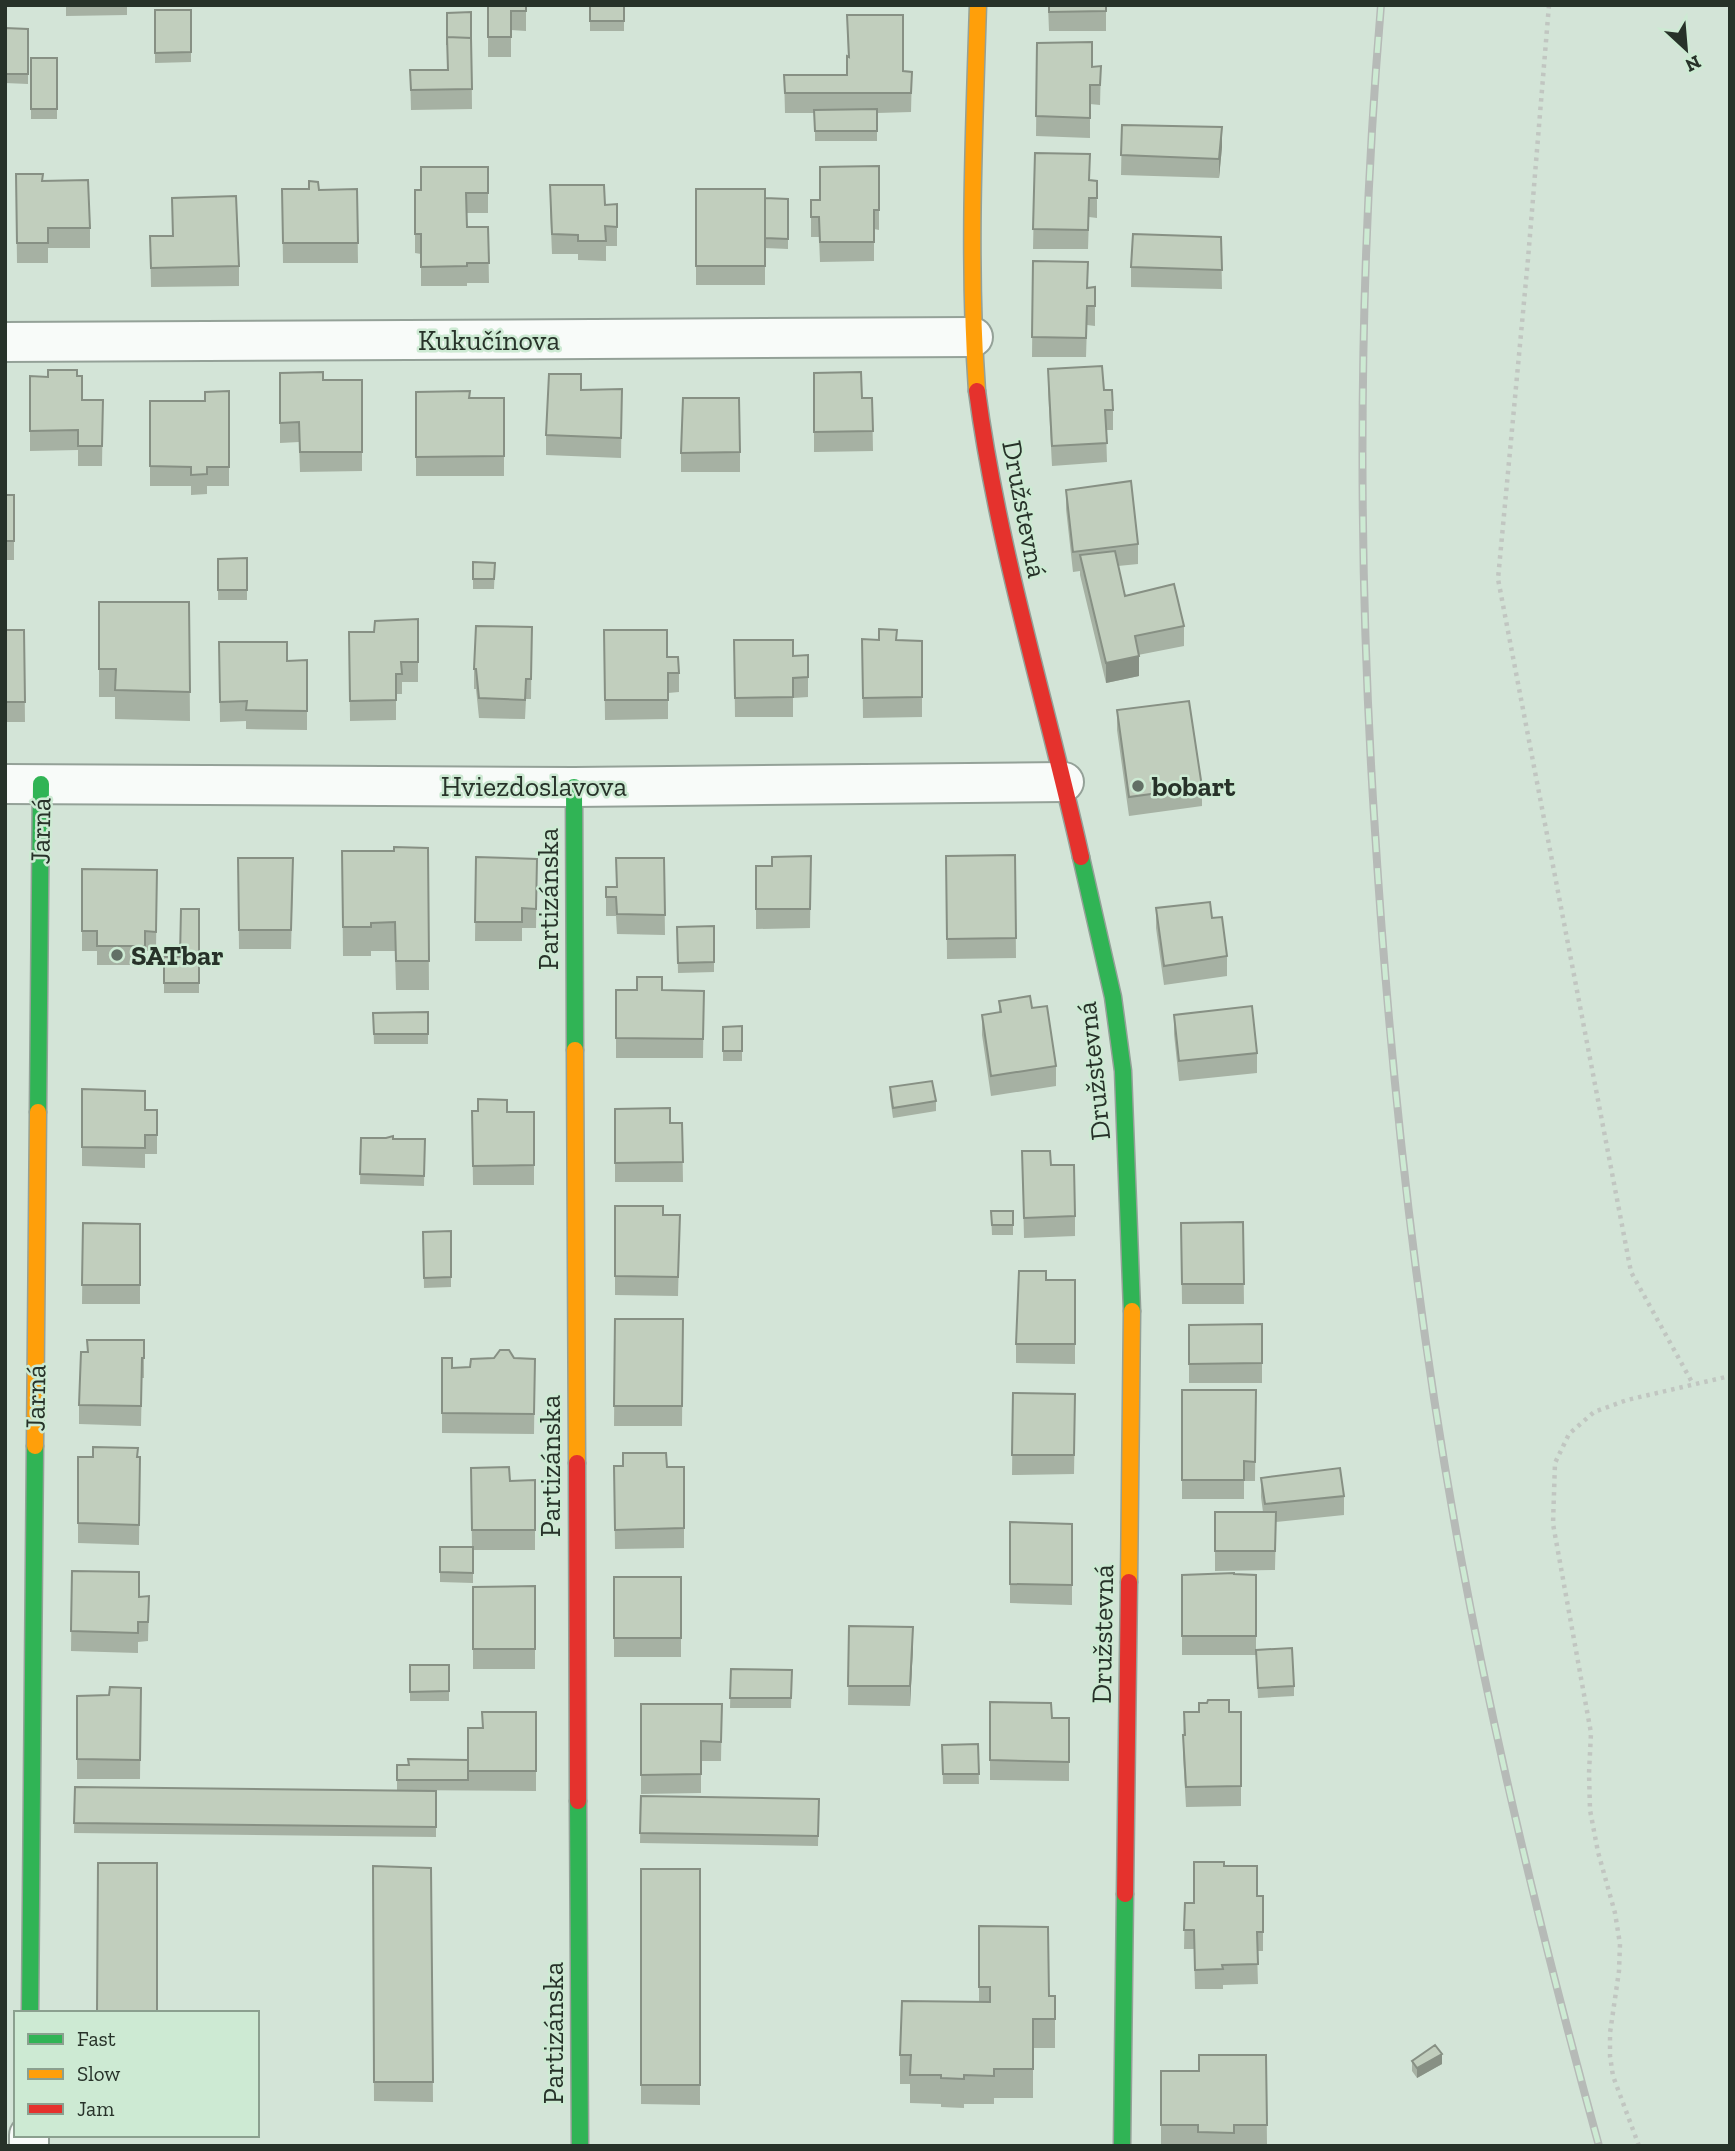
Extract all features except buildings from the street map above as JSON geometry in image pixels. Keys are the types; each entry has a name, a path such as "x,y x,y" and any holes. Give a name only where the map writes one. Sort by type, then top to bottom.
{"street":[{"name":"Družstevná","path":"978,5 972,337 977,392 991,485 1012,582 1064,782 1113,997 1123,1071 1132,1284 1122,2146"},
{"name":"Kukučínova","path":"5,342 972,337"},
{"name":"Hviezdoslavova","path":"23,784 574,787 1064,782"},
{"name":"Jarná","path":"23,784 30,2011"},
{"name":"Partizánska","path":"574,787 580,2146"}],"path":[{"path":"1549,5 1498,579 1631,1272 1693,1384"},
{"path":"1639,2146 1613,2076 1610,2056 1620,1944 1590,1810 1591,1733 1553,1524 1555,1463 1569,1434 1594,1412 1627,1400 1730,1376"}],"railway":[{"path":"1381,5 1373,108 1364,314 1363,521 1375,831 1397,1103 1430,1373 1474,1628 1523,1851 1599,2146"}],"traffic: fast":[{"path":"38,1112 41,784"},
{"path":"574,787 575,1050"},
{"path":"1081,857 1113,997 1123,1071 1132,1311"},
{"path":"30,2011 35,1446"},
{"path":"578,1801 580,2146"},
{"path":"1122,2146 1125,1894"}],"traffic: slow":[{"path":"977,391 972,246 978,5"},
{"path":"575,1050 577,1463"},
{"path":"35,1446 38,1112"},
{"path":"1129,1582 1132,1311"}],"traffic: jam":[{"path":"977,391 997,509 1081,857"},
{"path":"577,1463 578,1801"},
{"path":"1125,1894 1129,1582"}],"place":[{"name":"bobart","path":"1138,786"},
{"name":"SATbar","path":"117,955"}]}
